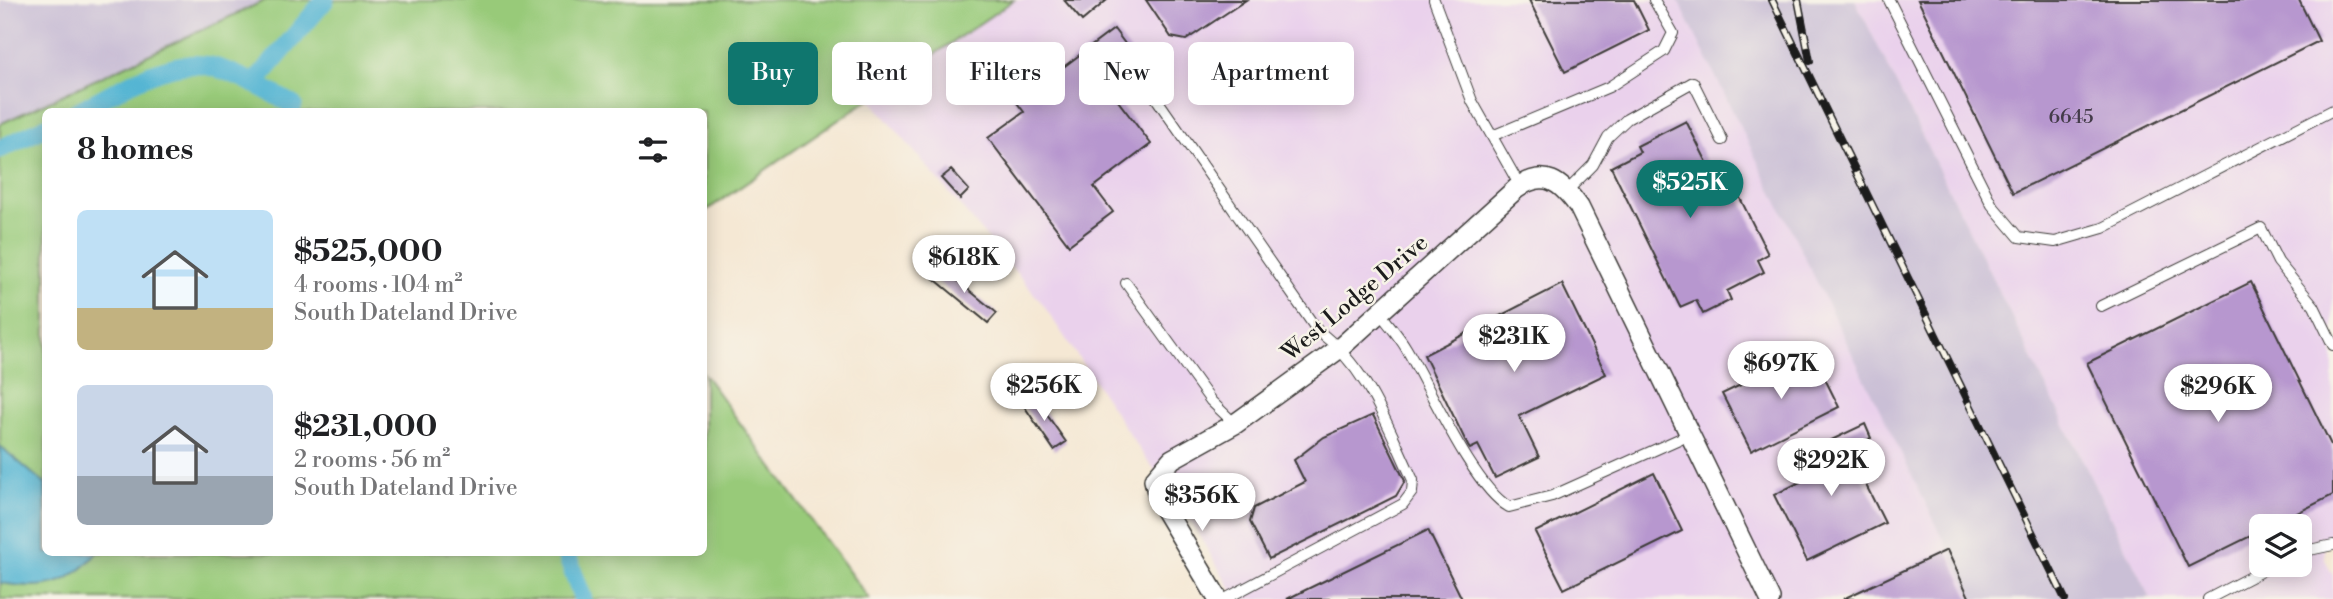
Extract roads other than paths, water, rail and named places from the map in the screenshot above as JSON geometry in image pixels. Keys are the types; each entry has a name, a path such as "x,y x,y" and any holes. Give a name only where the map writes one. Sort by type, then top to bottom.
{"street":[{"name":"West Lodge Drive","path":"1218,599 1159,500 1154,481 1172,458 1235,424 1340,348 1520,186 1531,179 1559,185"},
{"path":"1559,185 1579,207 1770,599"}],"lane":[{"path":"1434,0 1472,102 1520,186"},
{"path":"1492,136 1609,87 1664,51 1673,33 1654,0"},
{"path":"1889,0 1992,205 2019,237 2055,242 2103,228 2333,110"},
{"path":"1559,185 1592,165 1608,137 1627,119 1693,82 1723,140"},
{"path":"1161,105 1317,330 1340,348 1366,380 1413,480 1412,492 1403,504 1225,599"},
{"path":"2101,306 2262,228 2278,262 2314,306 2333,345"},
{"path":"1126,283 1211,401 1235,424"},
{"path":"1380,313 1404,345 1476,471 1499,501 1509,507 1552,496 1688,435"},
{"path":"2312,549 2333,545"},
{"path":"2208,599 2250,577"}],"water":[{"path":"0,446 42,481 42,556 94,556 76,573 54,583 30,586 0,583"}],"waterway":[{"path":"254,84 325,0"},
{"path":"84,108 137,80 187,65 203,65 225,71 293,105"},
{"path":"0,149 42,129"},
{"path":"567,556 583,599"}],"railway":[{"path":"1772,0 2065,599"},
{"path":"1798,0 1810,61"}]}
